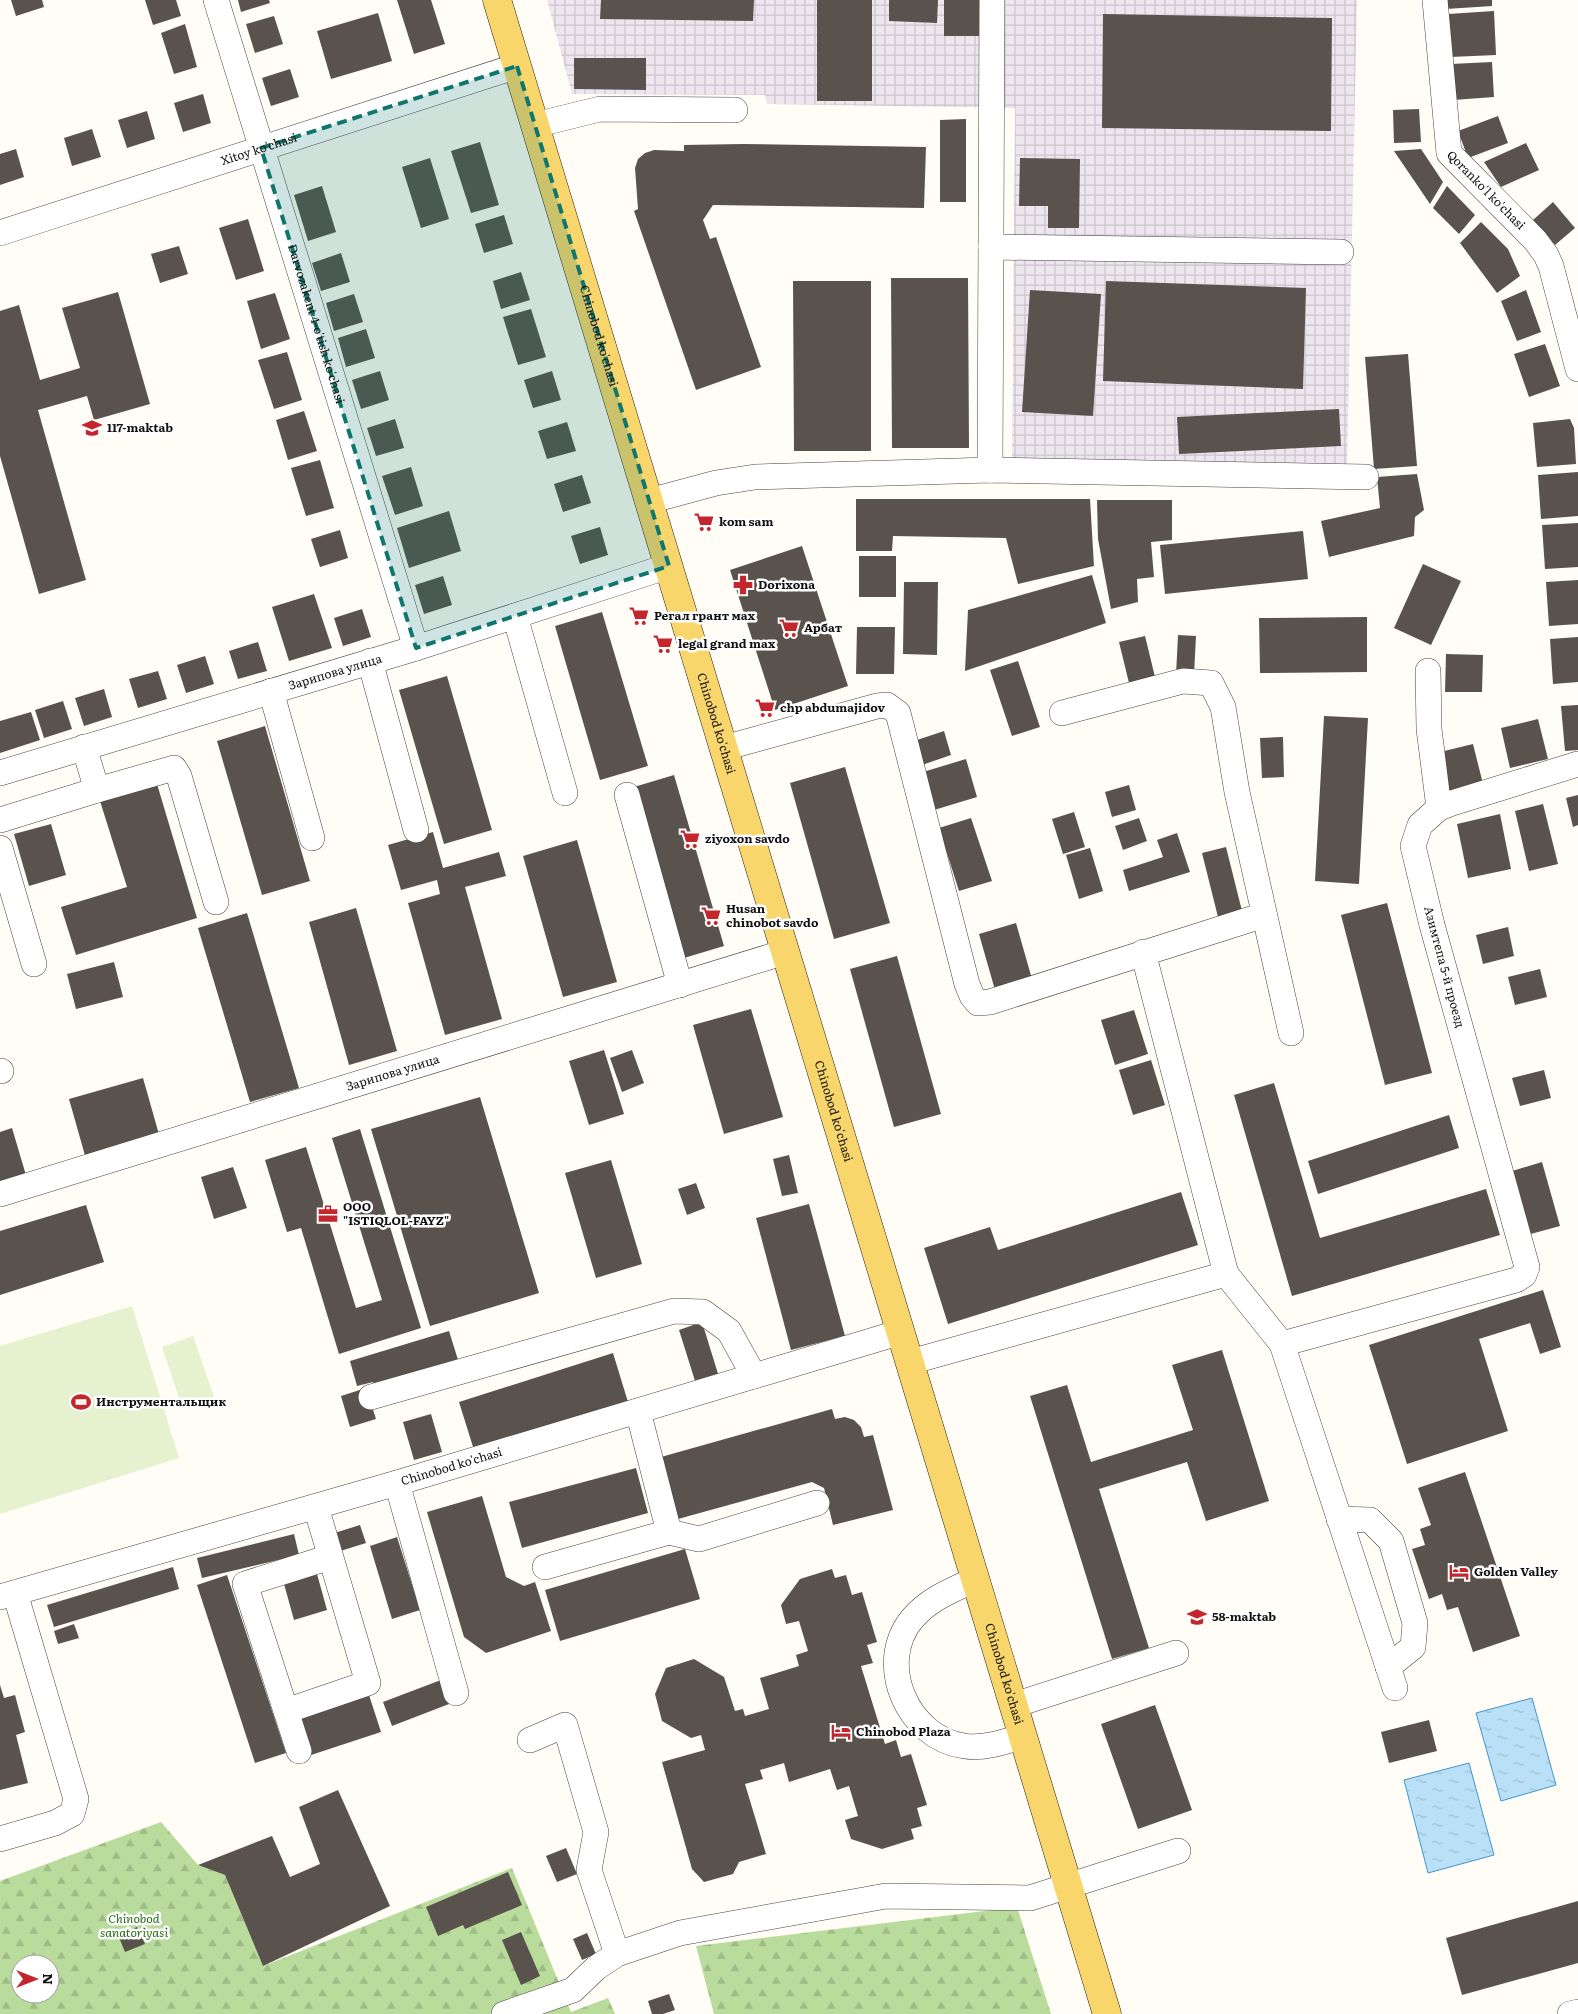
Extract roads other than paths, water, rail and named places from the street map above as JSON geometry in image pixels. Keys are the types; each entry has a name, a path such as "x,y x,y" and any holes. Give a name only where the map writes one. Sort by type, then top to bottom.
{"main road":[{"name":"Chinobod ko'chasi","path":"497,0 1107,2014"}],"street":[{"name":"Darvozakent 4-o'tish ko'chasi","path":"216,0 416,648"},
{"path":"990,470 992,0"},
{"name":"Qoranko'l ko'chasi","path":"1435,0 1449,153 1535,240 1546,255 1551,266 1578,369"},
{"name":"Xitoy ko'chasi","path":"0,232 517,66"},
{"path":"535,125 600,109 734,110"},
{"path":"991,247 1341,252"},
{"path":"649,501 716,482 755,477 990,470 1366,477"},
{"name":"Зарипова улица","path":"0,773 416,648 669,566"},
{"path":"515,616 565,793"},
{"path":"370,662 416,830"},
{"path":"1428,670 1429,729 1439,808"},
{"path":"1062,713 1183,681 1211,683 1223,707 1237,792 1291,1033"},
{"path":"271,691 312,838"},
{"path":"724,748 878,706 887,705 898,713 967,984 972,996 978,1003 990,1002 1264,915"},
{"path":"84,748 97,790"},
{"name":"Азимтепа 5-й проезд","path":"1282,1344 1516,1280 1524,1275 1527,1268 1432,925 1413,846 1420,825 1439,808 1578,764"},
{"path":"0,820 174,768 179,776 216,902"},
{"path":"627,795 680,985"},
{"path":"0,848 34,964"},
{"name":"Зарипова улица","path":"0,1194 785,952"},
{"path":"1143,952 1226,1274 1282,1344 1339,1519 1391,1677 1413,1648 1415,1623 1391,1541 1370,1520 1339,1519"},
{"path":"910,1362 1226,1274"},
{"path":"371,1397 674,1311 703,1312 729,1331 754,1376"},
{"name":"Chinobod ko'chasi","path":"7,1595 397,1483 901,1332"},
{"path":"638,1411 669,1532"},
{"path":"397,1483 456,1693"},
{"path":"546,1567 669,1532 699,1539 817,1504"},
{"path":"286,1710 368,1683 316,1506"},
{"path":"299,1751 245,1584 330,1557"},
{"path":"976,1579 932,1600 911,1620 902,1637 897,1654 900,1694 911,1712 925,1727 939,1738 955,1744 985,1746 1023,1736"},
{"path":"0,1839 55,1823 72,1814 76,1799 7,1595"},
{"path":"1014,1705 1176,1653"},
{"path":"530,1740 565,1725 596,1832 589,1870 617,1954"},
{"path":"504,2014 573,1990 596,1968 617,1954 680,1933 886,1896 1030,1898 1178,1852"},
{"path":"1570,2014 1578,2012"}],"water":[{"path":"1532,1698 1556,1785 1501,1801 1476,1713"},
{"path":"1469,1763 1494,1855 1428,1873 1404,1780"}],"place":[{"name":"117-maktab","path":"92,428"},
{"name":"kom sam","path":"704,522"},
{"name":"Dorixona","path":"743,585"},
{"name":"Регал грант мах","path":"639,616"},
{"name":"Арбат","path":"789,628"},
{"name":"legal grand max","path":"663,644"},
{"name":"chp abdumajidov","path":"765,708"},
{"name":"ziyoxon savdo","path":"690,839"},
{"name":"Husan chinobot savdo","path":"711,916"},
{"name":"ООО \"ISTIQLOL-FAYZ\"","path":"328,1214"},
{"name":"Инструментальщик","path":"81,1402"},
{"name":"Golden Valley","path":"1459,1572"},
{"name":"58-maktab","path":"1197,1617"},
{"name":"Chinobod Plaza","path":"841,1732"}],"park label":[{"name":"Chinobod sanatoriyasi","path":"134,1926"}]}
